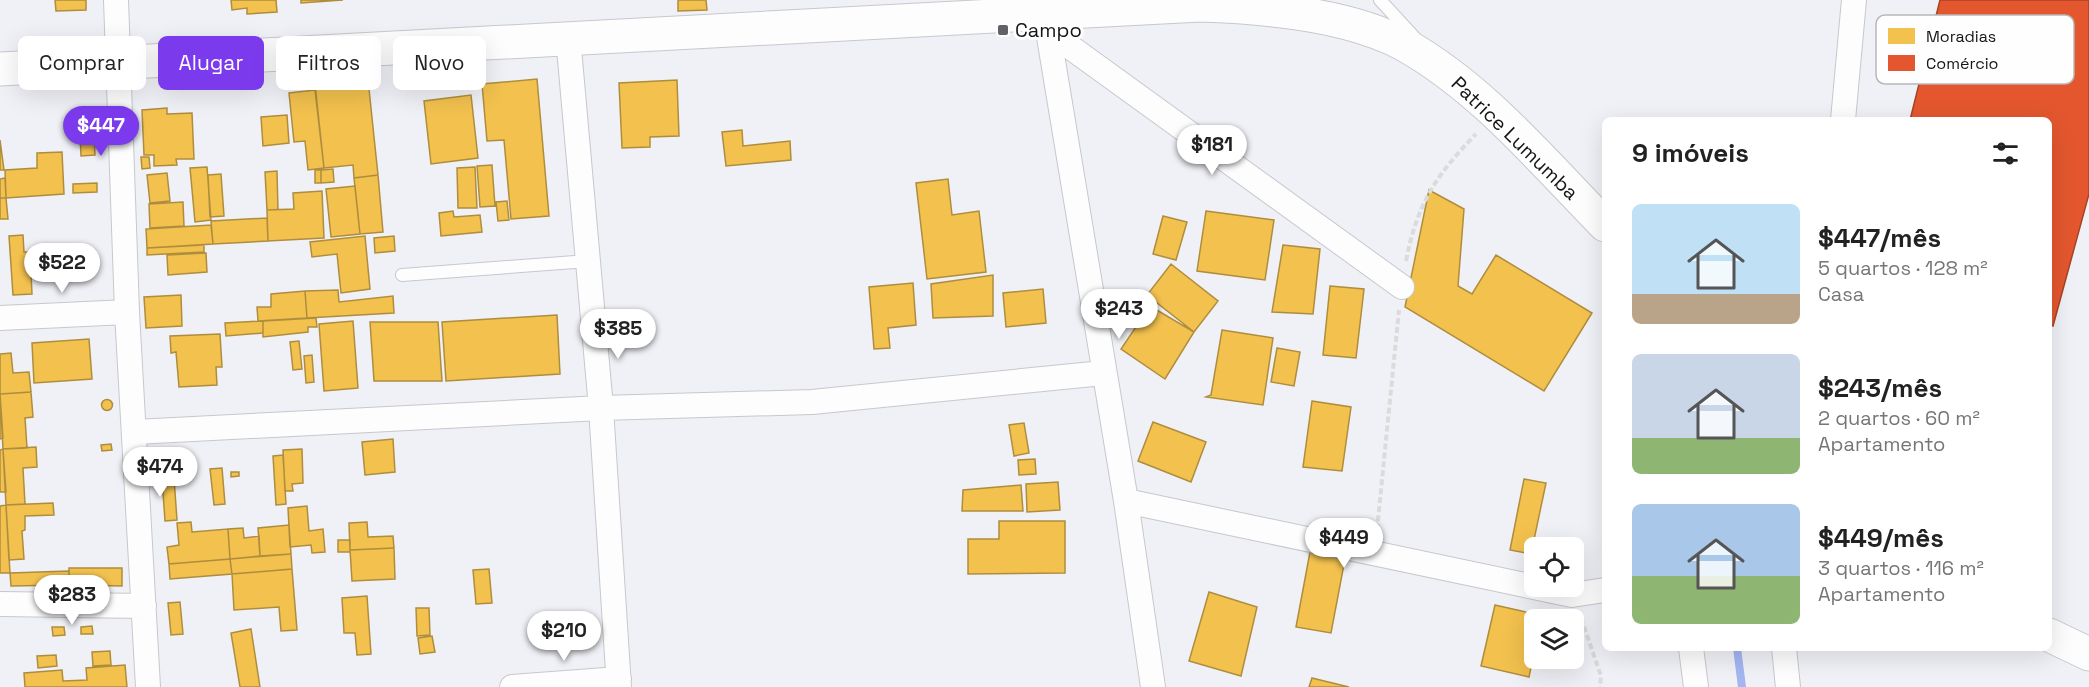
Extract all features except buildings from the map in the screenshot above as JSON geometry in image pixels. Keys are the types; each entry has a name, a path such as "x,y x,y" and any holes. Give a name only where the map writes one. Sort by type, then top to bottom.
{"street":[{"path":"116,0 118,36"},
{"path":"1843,117 1854,0"},
{"name":"Patrice Lumumba","path":"146,60 1200,5 1294,11 1377,33 1403,44 1445,70 1495,113 1602,222"},
{"path":"1038,15 1402,287"},
{"path":"1038,15 1125,501 1153,687"},
{"path":"512,687 619,683 601,408 568,37"},
{"name":"Patrice Lumumba","path":"0,69 18,68"},
{"path":"120,90 127,312 148,687"},
{"path":"0,318 127,312"},
{"path":"135,432 601,408 812,402 1103,373"},
{"path":"1125,501 1524,585"},
{"path":"1584,593 1602,590"},
{"path":"0,604 144,606"},
{"path":"2052,636 2089,654"},
{"path":"1691,651 1696,687"},
{"path":"1784,651 1788,687"}],"lane":[{"path":"1380,0 1445,70"},
{"path":"402,275 588,261"}],"path":[{"path":"1374,554 1402,287 1410,243 1430,190 1459,151 1495,113"},
{"path":"1573,597 1601,676 1600,687"}],"waterway":[{"path":"1737,651 1742,687"}],"place":[{"name":"Campo","path":"1003,30"}]}
